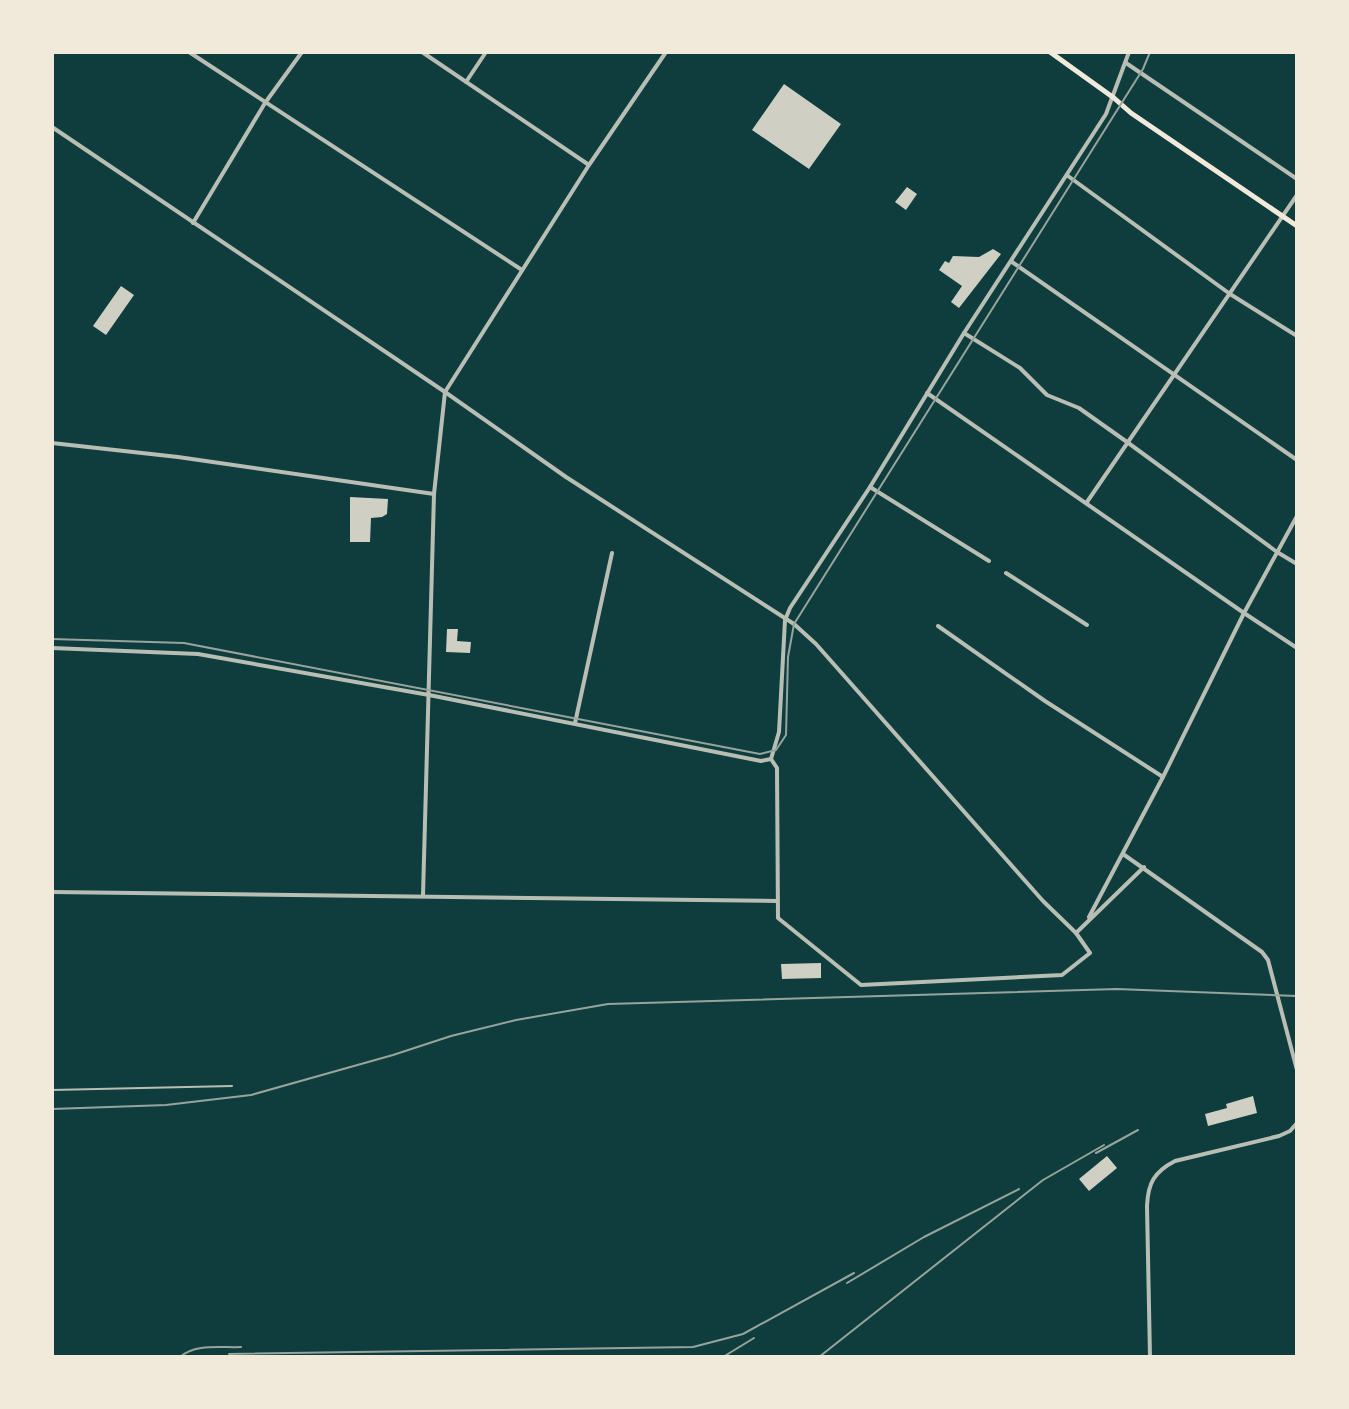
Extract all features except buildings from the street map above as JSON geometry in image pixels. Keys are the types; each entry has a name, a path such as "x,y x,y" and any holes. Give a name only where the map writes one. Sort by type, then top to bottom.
{"main road":[{"path":"1050,52 1131,113 1297,226"}],"street":[{"path":"189,52 522,270"},
{"path":"193,223 265,103 302,52"},
{"path":"422,52 589,165"},
{"path":"466,82 486,52"},
{"path":"423,895 434,494 445,392 589,165 666,52"},
{"path":"771,759 779,732 785,620 790,608 870,487 964,333 1068,176 1114,98 1129,52"},
{"path":"1126,63 1297,179"},
{"path":"52,127 566,477 785,620 816,644 1032,889 1076,933 1090,953 1062,975 861,985 778,918 777,768 771,759"},
{"path":"1068,176 1230,294 1297,336"},
{"path":"1087,502 1297,195"},
{"path":"1012,262 1297,460"},
{"path":"964,333 1020,368 1047,395 1079,408 1297,564"},
{"path":"927,393 1297,648"},
{"path":"52,443 178,457 434,494"},
{"path":"870,487 989,561"},
{"path":"1086,923 1244,613 1297,516"},
{"path":"575,723 612,553"},
{"path":"1006,573 1087,625"},
{"path":"938,626 1045,701 1163,777"},
{"path":"52,648 198,654 429,695 761,761 771,759"},
{"path":"1123,853 1254,944 1268,960 1297,1070"},
{"path":"1076,933 1144,867"},
{"path":"52,892 777,901"},
{"path":"1150,1357 1147,1206 1153,1178 1162,1167 1175,1161 1279,1136 1297,1123"}],"lane":[{"path":"52,1090 232,1086"}],"tram line":[{"path":"52,639 184,643 760,754 776,750 786,735 788,657 794,624 1143,69 1150,52"}],"railway":[{"path":"52,1109 166,1105 251,1095 451,1036 516,1020 608,1004 1117,989 1297,996"},
{"path":"1096,1153 1138,1130"},
{"path":"819,1357 1043,1180 1104,1145"},
{"path":"847,1283 924,1237 1019,1189"},
{"path":"229,1354 693,1347 743,1334 854,1273"},
{"path":"723,1357 754,1338"},
{"path":"180,1357 201,1348 241,1347"}]}
